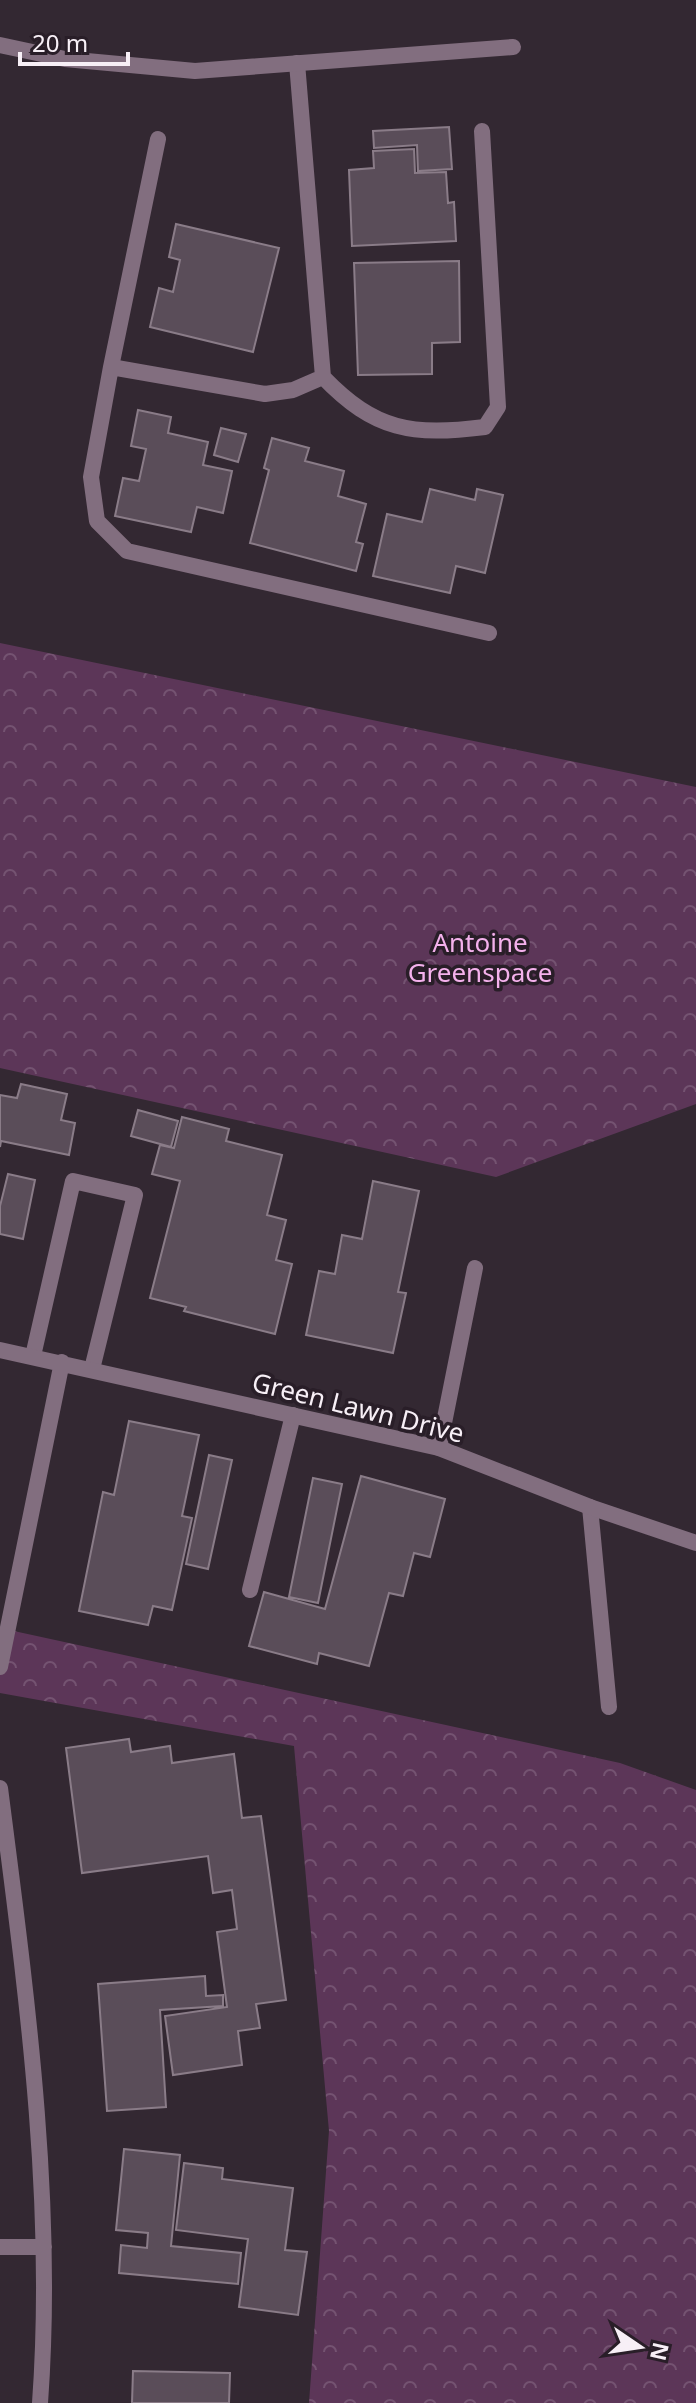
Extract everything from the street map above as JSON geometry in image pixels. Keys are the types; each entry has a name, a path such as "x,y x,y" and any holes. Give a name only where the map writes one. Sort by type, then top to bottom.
{"street":[{"path":"0,45 65,59 195,71 513,47"},
{"path":"297,63 323,377 352,407 383,423 442,432 485,427 498,407 482,131"},
{"path":"158,139 91,477 97,521 127,551 489,633"},
{"path":"111,367 265,394 293,390 323,377"},
{"path":"33,1356 73,1181 135,1195 92,1369"},
{"path":"439,1448 475,1268"},
{"name":"Green Lawn Drive","path":"0,1350 439,1448 590,1507 696,1543"},
{"path":"0,1667 62,1362"},
{"path":"250,1590 293,1415"},
{"path":"590,1507 609,1707"},
{"path":"0,1788 37,2111 44,2247 40,2403"},
{"path":"0,2247 44,2247"}],"green space":[{"name":"Antoine Greenspace","path":"0,643 696,787 696,1104 496,1177 0,1068"},
{"path":"0,1628 620,1763 696,1790 696,2403 309,2403 329,2131 294,1746 0,1693"}],"building":[{"path":"449,127 452,169 418,171 417,145 374,148 373,131"},
{"path":"414,149 415,173 446,172 448,203 454,202 456,241 352,246 349,170 374,168 373,151"},
{"path":"176,224 279,248 253,352 150,327 159,288 173,292 180,260 169,257"},
{"path":"459,261 460,342 432,343 432,374 358,375 354,263"},
{"path":"138,410 171,417 168,433 208,442 203,465 232,471 223,513 197,507 191,532 115,516 123,478 139,481 146,449 131,446"},
{"path":"221,428 246,434 238,462 214,455"},
{"path":"272,438 309,448 305,461 344,471 338,496 366,504 356,542 363,544 356,571 250,543 269,470 264,468"},
{"path":"430,489 475,500 477,489 503,495 485,573 456,566 450,593 373,576 387,514 422,522"},
{"path":"21,1084 67,1094 61,1120 75,1123 69,1155 1,1141 0,1147 0,1095 17,1098"},
{"path":"138,1110 178,1121 171,1147 131,1136"},
{"path":"182,1117 229,1129 226,1141 282,1155 267,1215 286,1220 276,1260 292,1264 275,1334 184,1311 186,1307 150,1298 180,1181 152,1174 160,1145 174,1148"},
{"path":"8,1174 35,1180 23,1239 0,1234 0,1206"},
{"path":"373,1181 419,1191 398,1292 406,1293 393,1353 306,1335 319,1271 335,1274 342,1235 362,1239"},
{"path":"129,1421 199,1435 182,1516 192,1518 172,1610 153,1606 148,1625 79,1611 103,1492 114,1495"},
{"path":"209,1455 232,1460 208,1569 186,1564"},
{"path":"361,1476 445,1499 430,1557 414,1553 403,1596 389,1593 369,1666 319,1653 317,1664 249,1646 264,1592 325,1609"},
{"path":"313,1478 342,1484 318,1603 289,1597"},
{"path":"129,1739 131,1752 170,1746 172,1763 234,1754 242,1818 261,1816 286,2000 256,2004 260,2028 238,2031 242,2065 173,2075 165,2016 227,2007 217,1932 237,1929 232,1890 213,1893 208,1856 82,1873 66,1748"},
{"path":"205,1976 206,1996 223,1995 223,2006 160,2010 166,2107 107,2111 98,1984"},
{"path":"124,2149 180,2155 171,2246 241,2253 238,2284 119,2273 121,2245 147,2248 148,2233 116,2230"},
{"path":"184,2163 223,2168 222,2179 293,2188 285,2250 307,2252 298,2315 239,2307 248,2239 176,2230"},
{"path":"133,2371 230,2373 229,2403 132,2403"}]}
